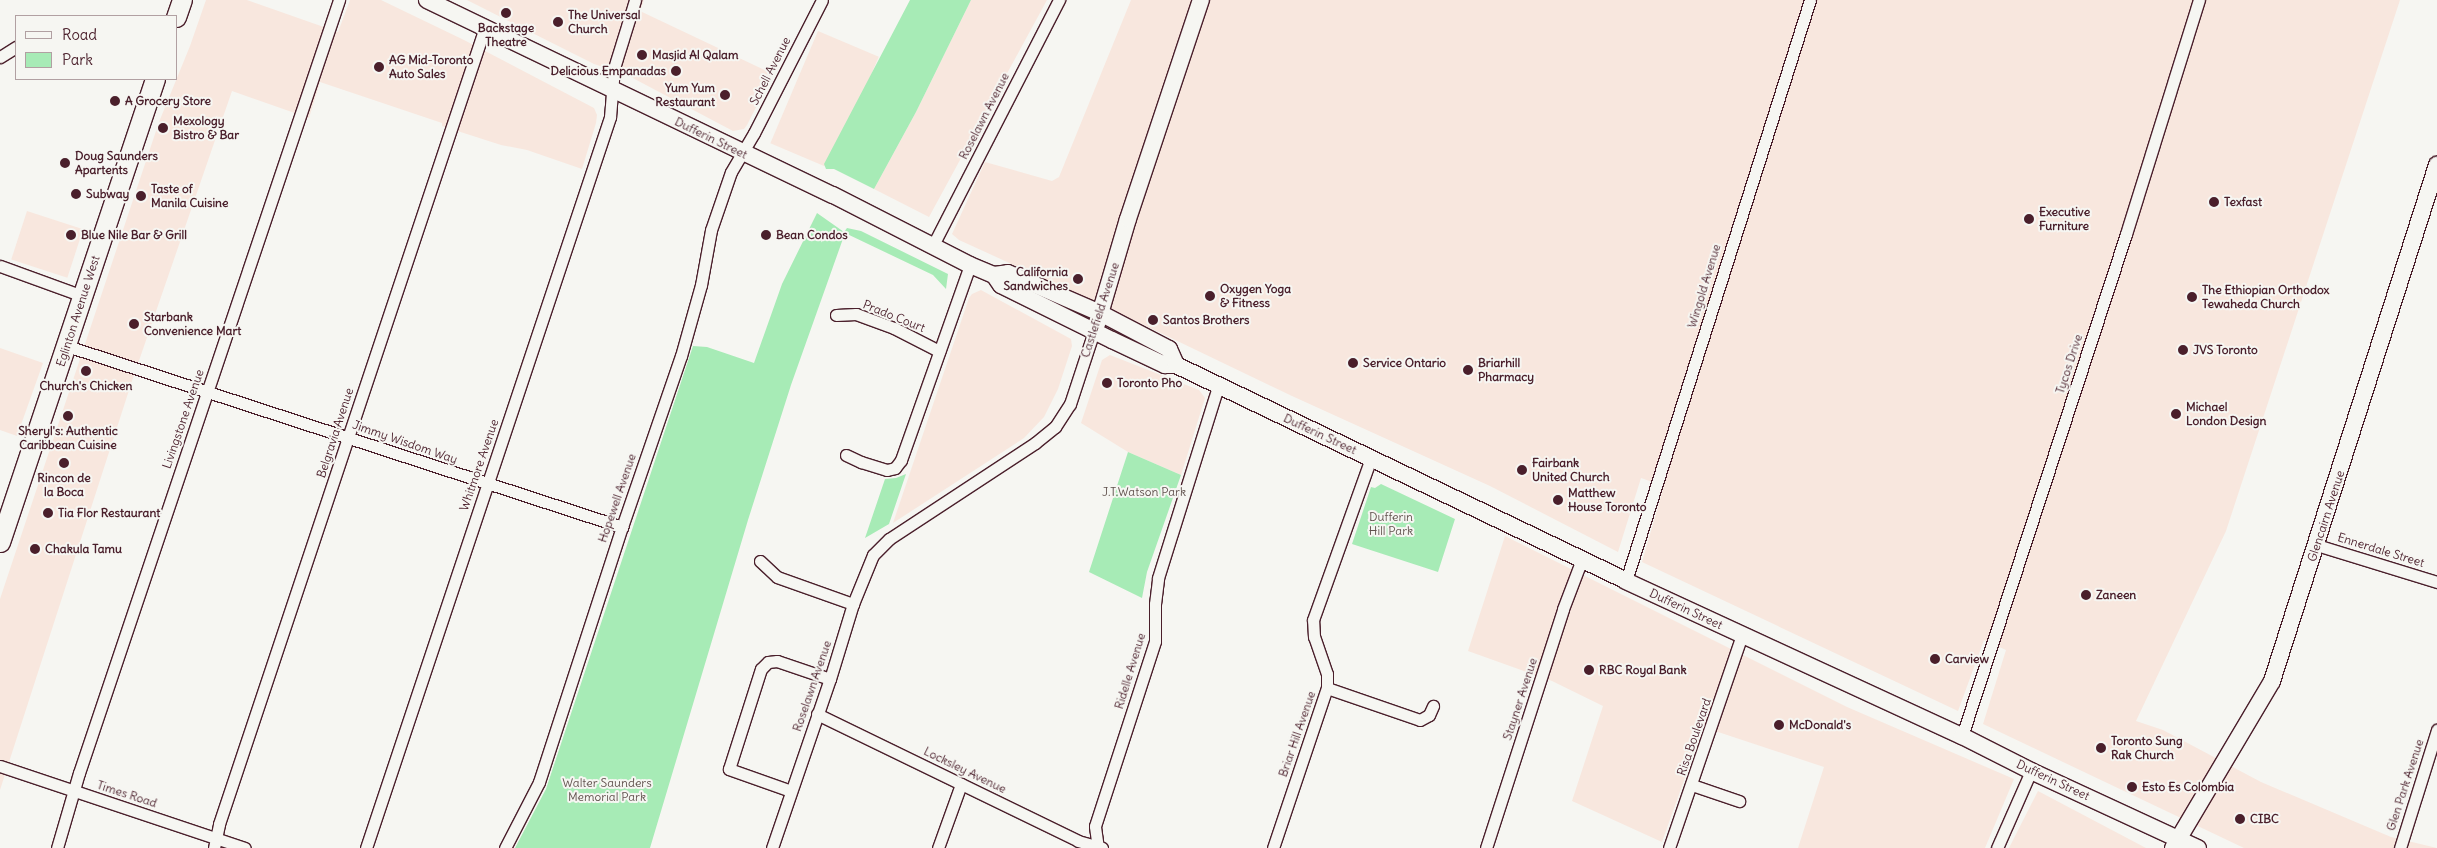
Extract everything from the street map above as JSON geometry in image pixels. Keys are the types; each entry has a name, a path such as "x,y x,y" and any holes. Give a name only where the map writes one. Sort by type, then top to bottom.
{"main road":[{"path":"177,15 182,0"},
{"name":"Dufferin Street","path":"427,0 970,265 994,275 1008,273 1100,313 1169,349 1176,365"},
{"name":"Castlefield Avenue","path":"1094,331 1128,219 1201,0"},
{"name":"Eglinton Avenue West","path":"0,542 155,80"},
{"name":"Glencairn Avenue","path":"2175,843 2272,681 2434,184 2437,165"},
{"name":"Dufferin Street","path":"994,275 1001,285 1165,365 1176,365 1626,581 1962,736 2175,843 2198,848"}],"street":[{"name":"Livingstone Avenue","path":"56,848 339,0"},
{"name":"Whitmore Avenue","path":"366,848 593,163 610,117 614,68 635,0"},
{"name":"Schell Avenue","path":"742,153 822,0"},
{"name":"Roselawn Avenue","path":"932,245 1059,0"},
{"name":"Wingold Avenue","path":"1626,581 1810,0"},
{"name":"Tycos Drive","path":"1962,736 2126,234 2199,0"},
{"name":"Belgravia Avenue","path":"215,843 485,27"},
{"path":"0,57 15,48"},
{"name":"Hopewell Avenue","path":"506,848 539,782 622,527 686,343 701,285 711,230 731,172 742,153"},
{"path":"846,455 887,470 895,468 901,460 970,265"},
{"path":"0,266 83,296"},
{"name":"Prado Court","path":"836,315 856,314 894,328 939,351"},
{"name":"Castlefield Avenue","path":"889,539 1035,443 1055,427 1070,404 1094,331"},
{"name":"Jimmy Wisdom Way","path":"66,346 348,437 487,485 622,527"},
{"name":"Ridelle Avenue","path":"1099,848 1094,826 1155,641 1155,604 1158,578 1218,386"},
{"name":"Briar Hill Avenue","path":"1273,848 1327,688 1327,674 1314,637 1313,620 1371,458"},
{"name":"Roselawn Avenue","path":"772,848 830,679 853,604 873,555 889,539"},
{"name":"Ennerdale Street","path":"2317,545 2437,582"},
{"name":"Stayner Avenue","path":"1486,848 1582,559"},
{"path":"760,561 777,577 853,604"},
{"name":"Risa Boulevard","path":"1669,848 1742,635"},
{"path":"791,791 729,769 764,665 772,660 777,661 830,679"},
{"path":"1327,688 1420,720 1424,720 1429,715 1433,706"},
{"name":"Locksley Avenue","path":"817,714 1078,841 1099,848"},
{"name":"Glen Park Avenue","path":"2400,848 2437,730"},
{"name":"Times Road","path":"0,766 215,843 245,848"},
{"path":"1997,848 2032,771"},
{"path":"938,848 961,784"},
{"path":"1692,785 1739,801"}],"shaded area":[{"path":"206,0 247,0 338,32 350,0 381,0 464,40 594,108 597,115 596,123 582,169 527,150 501,145 442,126 442,123 320,82 309,118 232,91 132,381 0,790 0,599 159,122 176,80 178,80 178,75"},
{"path":"467,0 644,0 640,11 773,74 747,125 744,129 733,131 627,75 594,64"},
{"path":"971,0 1047,0 929,217 874,189 916,112"},
{"path":"1131,0 2400,0 2226,531 2136,721 2163,730 2261,782 2391,837 2437,848 2244,848 1983,724 2006,650 1984,640 1958,711 1642,562 1664,486 1641,478 1618,552 1490,486 1292,396 1119,313 959,240 952,234 985,162 1052,181 1059,177"},
{"path":"818,31 879,57 831,169 770,143"},
{"path":"27,211 83,229 67,278 11,260"},
{"path":"981,290 1071,339 1072,346 1058,389 1044,417 1024,438 893,523 969,298 972,294"},
{"path":"0,348 43,363 17,436 0,430"},
{"path":"1110,355 1199,390 1205,398 1181,475 1128,452 1081,423 1102,360"},
{"path":"1505,536 1847,707 2014,779 1985,848 1798,848 1824,767 1703,727 1662,842 1572,801 1603,706 1552,681 1468,651"},
{"path":"2038,791 2146,848 2009,848"}],"green space":[{"path":"910,0 971,0 916,112 874,189 834,169 826,169 824,164"},
{"name":"Walter Saunders Memorial Park","path":"817,213 844,232 847,228 861,231 948,274 946,289 933,275 845,233 791,385 748,520 650,848 515,848 546,789 693,346 707,347 754,363 782,284"},
{"name":"J.T.Watson Park","path":"1128,452 1181,475 1147,572 1142,598 1089,572"},
{"path":"906,474 889,524 865,538 885,479 896,478"},
{"name":"Dufferin Hill Park","path":"1381,484 1455,519 1438,572 1352,544 1371,487 1375,488"}],"place":[{"name":"Backstage Theatre","path":"506,13"},
{"name":"The Universal Church","path":"558,22"},
{"name":"Masjid Al Qalam","path":"642,55"},
{"name":"AG Mid-Toronto Auto Sales","path":"379,67"},
{"name":"Delicious Empanadas","path":"676,71"},
{"name":"Yum Yum Restaurant","path":"725,95"},
{"name":"A Grocery Store","path":"115,101"},
{"name":"Mexology Bistro & Bar","path":"163,128"},
{"name":"Doug Saunders Apartents","path":"65,163"},
{"name":"Subway","path":"76,194"},
{"name":"Taste of Manila Cuisine","path":"141,196"},
{"name":"Texfast","path":"2214,202"},
{"name":"Executive Furniture","path":"2029,219"},
{"name":"Blue Nile Bar & Grill","path":"71,235"},
{"name":"Bean Condos","path":"766,235"},
{"name":"California Sandwiches","path":"1078,279"},
{"name":"Oxygen Yoga & Fitness","path":"1210,296"},
{"name":"The Ethiopian Orthodox Tewaheda Church","path":"2192,297"},
{"name":"Santos Brothers","path":"1153,320"},
{"name":"Starbank Convenience Mart","path":"134,324"},
{"name":"JVS Toronto","path":"2183,350"},
{"name":"Service Ontario","path":"1353,363"},
{"name":"Briarhill Pharmacy","path":"1468,370"},
{"name":"Church's Chicken","path":"86,371"},
{"name":"Toronto Pho","path":"1107,383"},
{"name":"Michael London Design","path":"2176,414"},
{"name":"Sheryl's: Authentic Caribbean Cuisine","path":"68,416"},
{"name":"Rincon de la Boca","path":"64,463"},
{"name":"Fairbank United Church","path":"1522,470"},
{"name":"Matthew House Toronto","path":"1558,500"},
{"name":"Tia Flor Restaurant","path":"48,513"},
{"name":"Chakula Tamu","path":"35,549"},
{"name":"Zaneen","path":"2086,595"},
{"name":"Carview","path":"1935,659"},
{"name":"RBC Royal Bank","path":"1589,670"},
{"name":"McDonald's","path":"1779,725"},
{"name":"Toronto Sung Rak Church","path":"2101,748"},
{"name":"Esto Es Colombia","path":"2132,787"},
{"name":"CIBC","path":"2240,819"}]}
